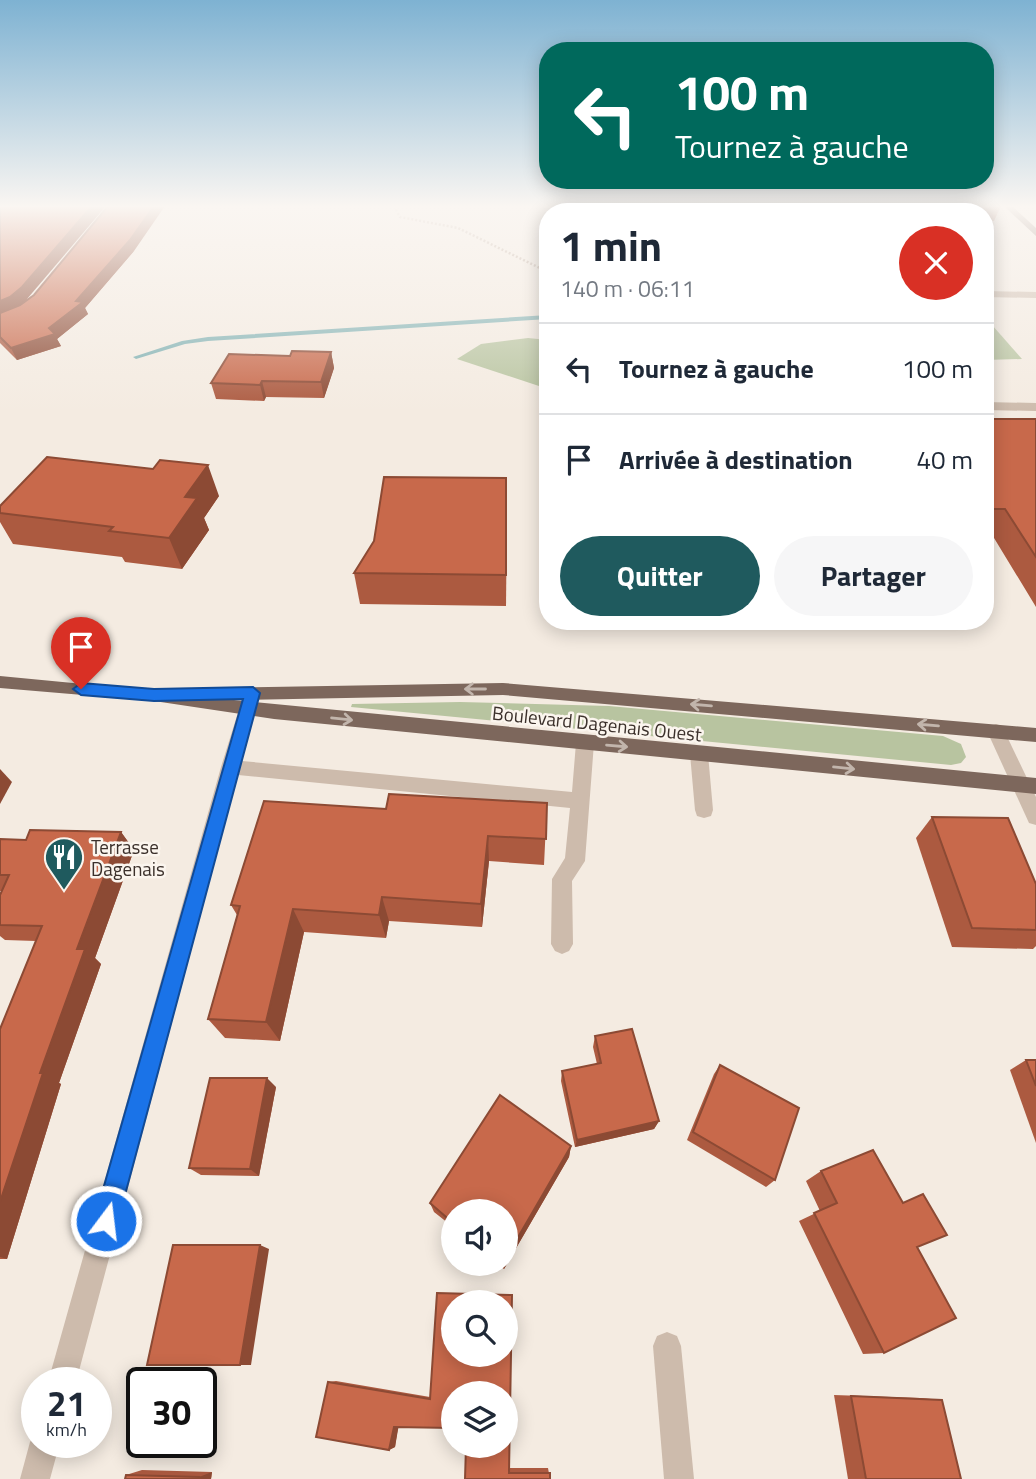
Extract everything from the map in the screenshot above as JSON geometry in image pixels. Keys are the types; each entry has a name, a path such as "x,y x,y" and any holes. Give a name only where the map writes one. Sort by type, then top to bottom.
{"main road":[{"name":"Boulevard Dagenais Ouest","path":"0,682 250,701 585,743 1028,786"},
{"name":"Boulevard Dagenais Ouest","path":"250,701 503,689 1036,735"}],"street":[{"path":"994,293 1036,295"},
{"path":"994,407 1036,407"},
{"path":"66,1367 250,701"},
{"path":"996,731 1028,786 1036,817"},
{"path":"562,944 562,879 575,861 585,743"},
{"path":"699,754 704,810"},
{"path":"230,767 580,801"},
{"path":"667,1346 678,1479"},
{"path":"35,1479 41,1458"}],"green space":[{"path":"994,327 1022,359 994,360"},
{"path":"539,339 539,386 457,359 481,344"},
{"path":"460,702 609,706 943,736 961,744 966,757 961,763 951,765 351,707 352,704"}],"building":[{"path":"0,275 32,275 10,297 0,301"},
{"path":"51,275 99,275 76,301 83,302 49,328 55,334 11,348 0,337 0,313 20,305 34,295"},
{"path":"292,351 331,352 321,382 262,381 260,385 211,383 229,354 290,356"},
{"path":"994,419 1036,419 1036,557 1005,509 994,509"},
{"path":"47,457 153,469 160,460 208,465 185,497 197,498 169,538 109,531 113,527 0,513 0,506"},
{"path":"384,477 506,478 506,575 354,573 374,541"},
{"path":"389,794 547,803 546,839 488,836 481,904 382,897 379,915 293,909 266,1022 208,1019 240,906 231,905 264,801 386,809"},
{"path":"932,817 1008,818 1036,884 1036,930 972,928"},
{"path":"30,830 121,832 77,949 85,949 40,1073 43,1073 0,1202 0,1029 42,926 0,925 0,895 9,875 0,875 0,839 26,840"},
{"path":"632,1029 659,1121 577,1140 562,1071 601,1063 595,1036"},
{"path":"1026,1060 1036,1060 1036,1086"},
{"path":"720,1065 799,1108 775,1180 693,1132"},
{"path":"210,1078 267,1078 250,1169 189,1168"},
{"path":"500,1095 571,1146 518,1237 518,1199 441,1199 441,1213 430,1203"},
{"path":"873,1150 903,1203 923,1194 947,1235 917,1247 956,1318 884,1353 814,1213 837,1203 821,1171"},
{"path":"173,1245 260,1245 240,1365 147,1365"},
{"path":"437,1293 441,1293 441,1367 511,1367 511,1381 441,1381 441,1428 394,1427 389,1450 316,1437 328,1382 430,1399"},
{"path":"851,1396 942,1400 961,1479 866,1479"},
{"path":"466,1458 509,1458 509,1473 550,1473 550,1479 465,1479"},
{"path":"126,1475 199,1477 125,1479"}],"waterway":[{"path":"136,357 184,342 208,339 539,318"}],"place":[{"name":"Terrasse Dagenais","path":"64,891"}],"route":[{"path":"81,689 154,695 253,693 233,755 106,1221"}]}
